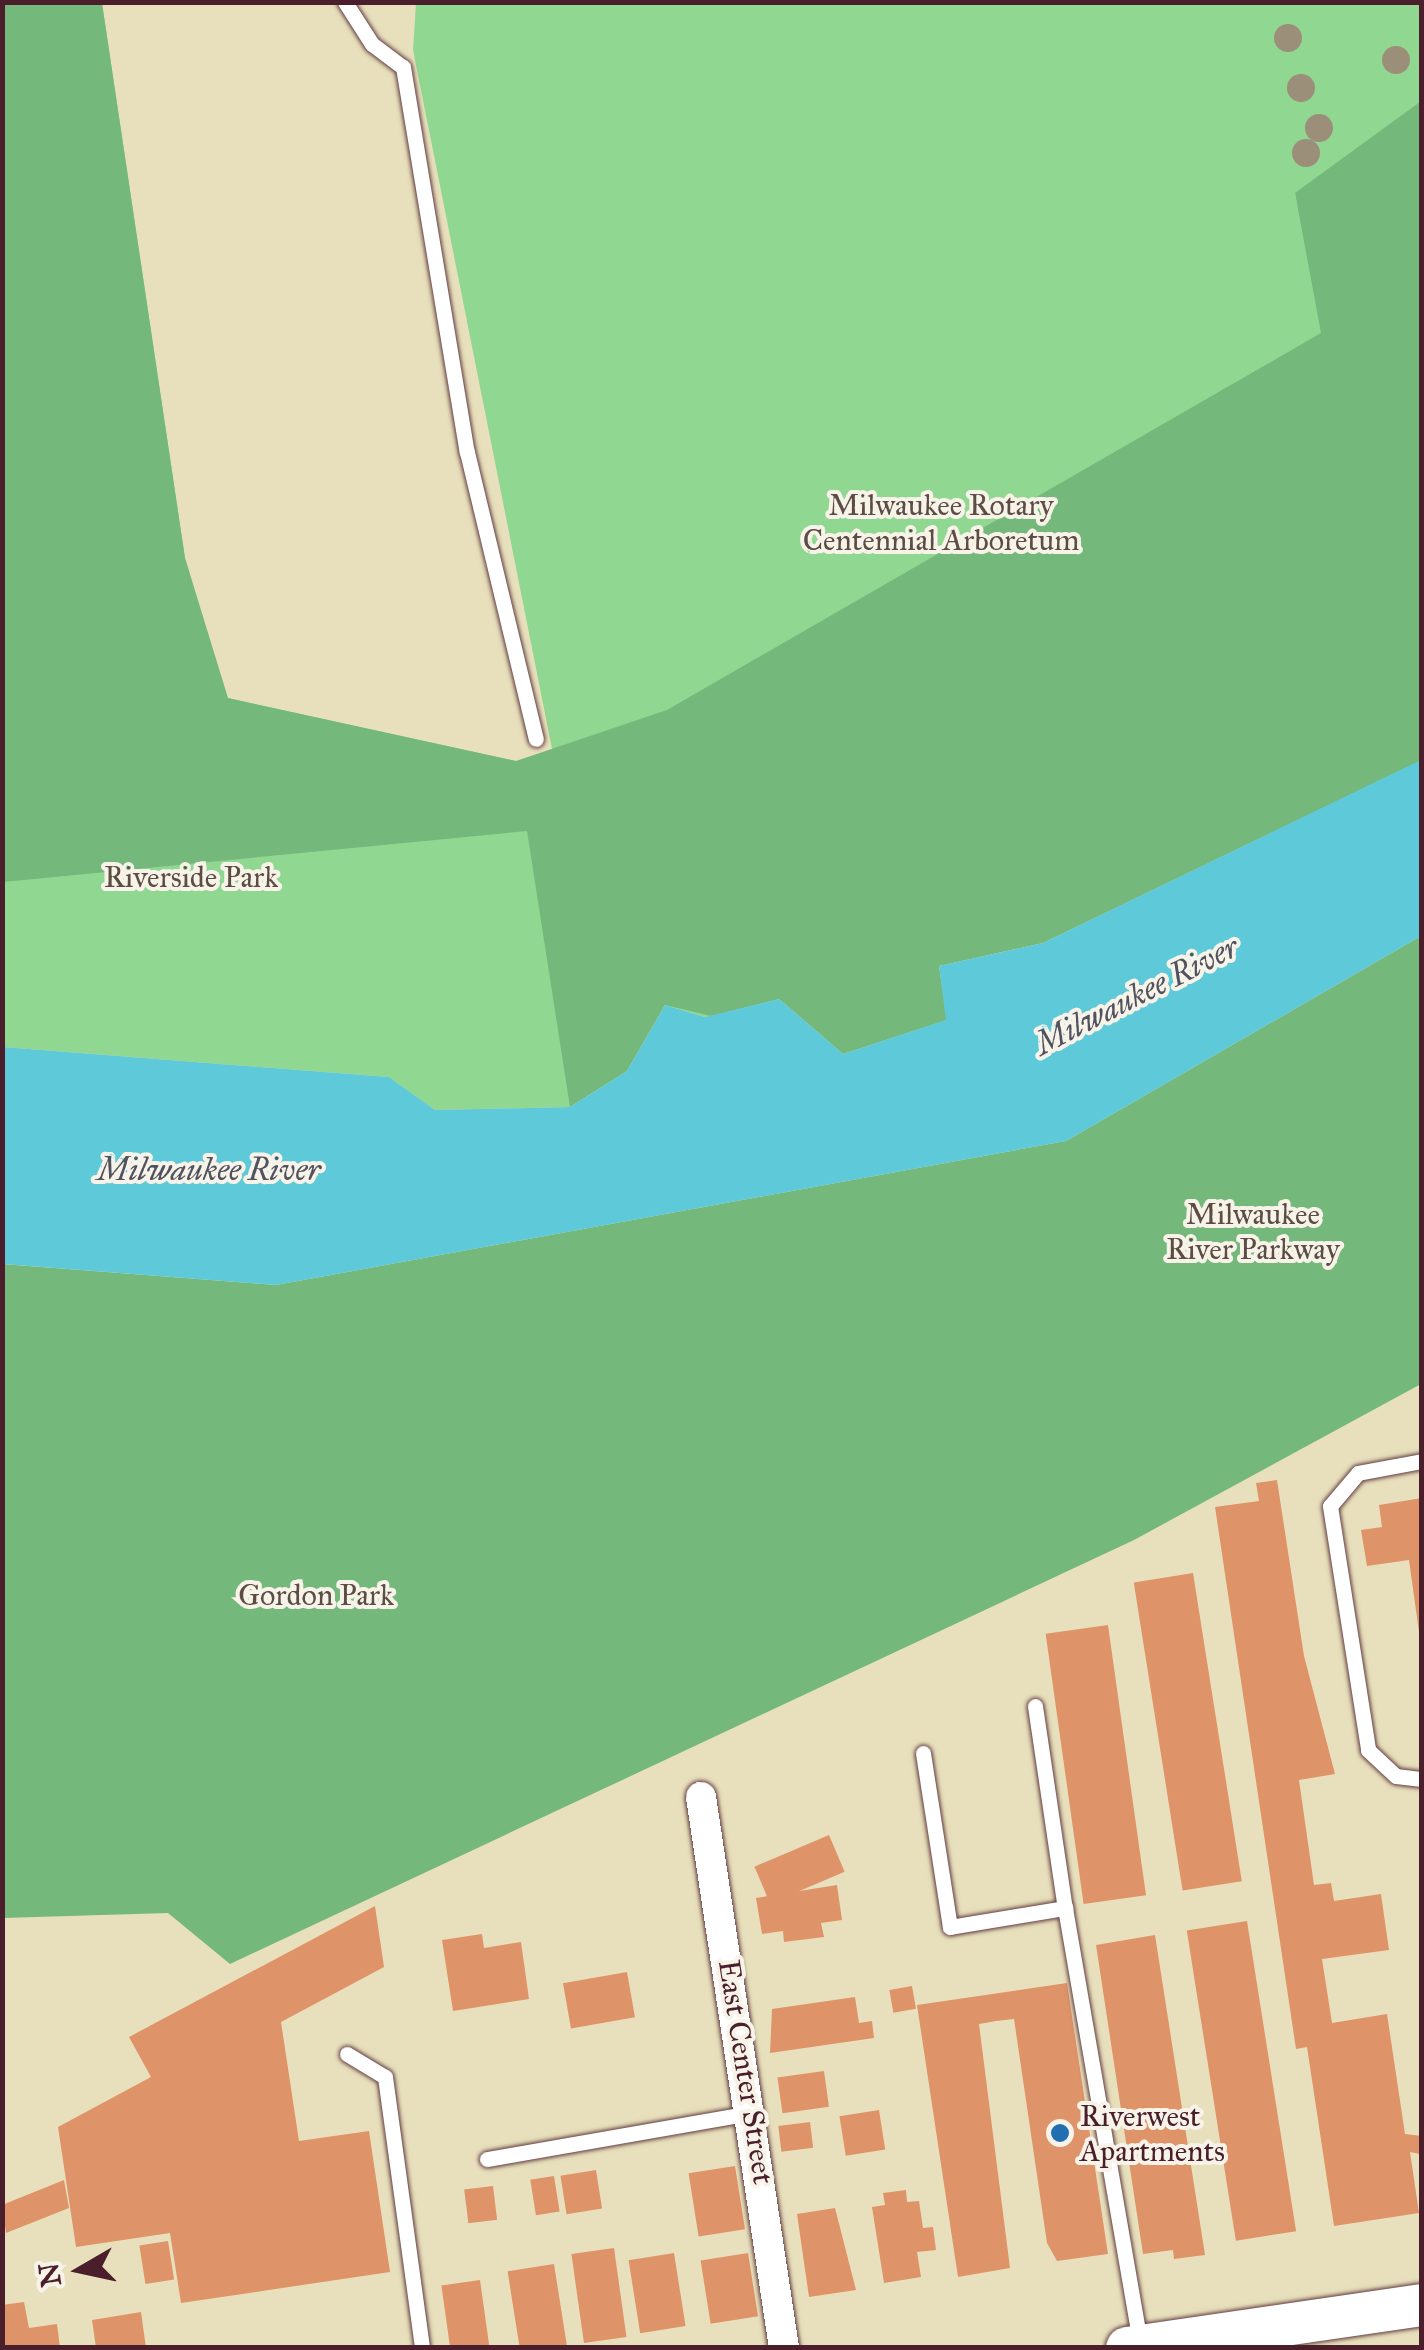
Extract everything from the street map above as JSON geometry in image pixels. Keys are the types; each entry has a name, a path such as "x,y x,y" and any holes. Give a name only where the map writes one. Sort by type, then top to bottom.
{"main road":[{"path":"1134,2346 1422,2305"}],"street":[{"name":"East Center Street","path":"702,1797 755,2112 784,2348"}],"lane":[{"path":"345,2 372,44 403,66 467,452 536,740"},
{"path":"1422,1461 1358,1474 1330,1506 1368,1750 1396,1776 1422,1779"},
{"path":"1035,1706 1134,2346"},
{"path":"923,1753 950,1927 1065,1908"},
{"path":"347,2054 385,2077 422,2348"},
{"path":"487,2159 755,2112"}],"green space":[{"name":"Milwaukee Rotary Centennial Arboretum","path":"2,3 102,3 185,558 227,698 516,761 567,824 413,50 416,3 1421,3 1421,101 1295,194 1421,760 779,999 705,1017 665,1005 570,1107 435,1110 389,1077 3,1047"},
{"path":"3,3 102,3 185,558 228,698 516,761 667,710 1321,333 1295,193 1421,101 1422,760 1043,943 939,966 947,1020 843,1054 779,999 711,1016 665,1005 627,1071 570,1107 527,831 3,882"},
{"name":"Gordon Park","path":"1421,936 1421,1384 1134,1540 230,1964 168,1913 3,1918 2,1264 276,1285 1066,1141"}],"water":[{"name":"Milwaukee River","path":"1421,760 1421,936 1066,1141 276,1285 3,1264 3,1047 389,1077 435,1110 570,1107 627,1071 665,1005 705,1017 779,999 843,1054 946,1020 939,966 1043,943"}],"building":[{"path":"1277,1480 1304,1656 1335,1774 1299,1780 1314,1885 1331,1883 1334,1901 1381,1894 1389,1950 1322,1959 1332,2023 1387,2014 1405,2134 1422,2136 1420,2154 1410,2152 1419,2213 1334,2226 1307,2047 1296,2049 1215,1507 1259,1501 1256,1483"},
{"path":"1422,1498 1419,1632 1409,1560 1367,1566 1361,1530 1382,1527 1379,1505"},
{"path":"1193,1573 1242,1881 1183,1891 1134,1582"},
{"path":"1108,1625 1146,1895 1084,1904 1046,1634"},
{"path":"829,1835 845,1872 770,1903 754,1867"},
{"path":"837,1885 842,1920 821,1923 824,1937 784,1942 783,1931 762,1934 756,1898"},
{"path":"375,1906 384,1967 281,2022 299,2141 369,2131 390,2272 181,2303 170,2233 76,2247 58,2127 151,2077 129,2037"},
{"path":"1247,1921 1296,2231 1236,2241 1187,1931"},
{"path":"482,1934 484,1948 521,1942 529,1999 453,2011 442,1940"},
{"path":"1155,1935 1205,2255 1174,2259 1173,2250 1143,2254 1096,1945"},
{"path":"627,1972 635,2017 571,2029 563,1983"},
{"name":"Riverwest Apartments","path":"1067,1983 1108,2254 1057,2261 1047,2243 1014,2019 996,2021 979,2024 1010,2268 958,2277 917,2005"},
{"path":"912,1986 916,2009 893,2013 889,1990"},
{"path":"855,1997 859,2023 872,2021 874,2038 770,2053 772,2009"},
{"path":"824,2071 829,2107 782,2113 777,2078"},
{"path":"879,2110 885,2150 846,2156 839,2116"},
{"path":"810,2122 813,2148 781,2152 778,2126"},
{"path":"735,2166 745,2229 699,2237 689,2173"},
{"path":"596,2170 602,2209 567,2214 560,2176"},
{"path":"554,2176 560,2212 536,2215 530,2180"},
{"path":"64,2180 69,2208 6,2233 2,2205"},
{"path":"493,2186 497,2220 468,2223 464,2190"},
{"path":"906,2190 907,2202 919,2201 923,2228 933,2227 936,2250 917,2252 921,2277 884,2283 872,2207 885,2205 883,2193"},
{"path":"835,2208 856,2290 809,2297 797,2214"},
{"path":"168,2241 174,2280 145,2284 139,2246"},
{"path":"614,2248 627,2337 584,2343 571,2254"},
{"path":"674,2253 686,2326 640,2333 629,2260"},
{"path":"748,2253 758,2316 711,2324 701,2261"},
{"path":"554,2264 567,2346 520,2348 508,2271"},
{"path":"480,2280 490,2348 450,2348 441,2285"},
{"path":"24,2302 29,2328 57,2324 60,2348 2,2348 2,2305"},
{"path":"141,2312 146,2348 96,2348 92,2320"}],"place":[{"name":"Riverwest Apartments","path":"1060,2133"}],"park label":[{"name":"Riverside Park","path":"191,877"},
{"name":"Milwaukee River Parkway","path":"1253,1231"}]}
